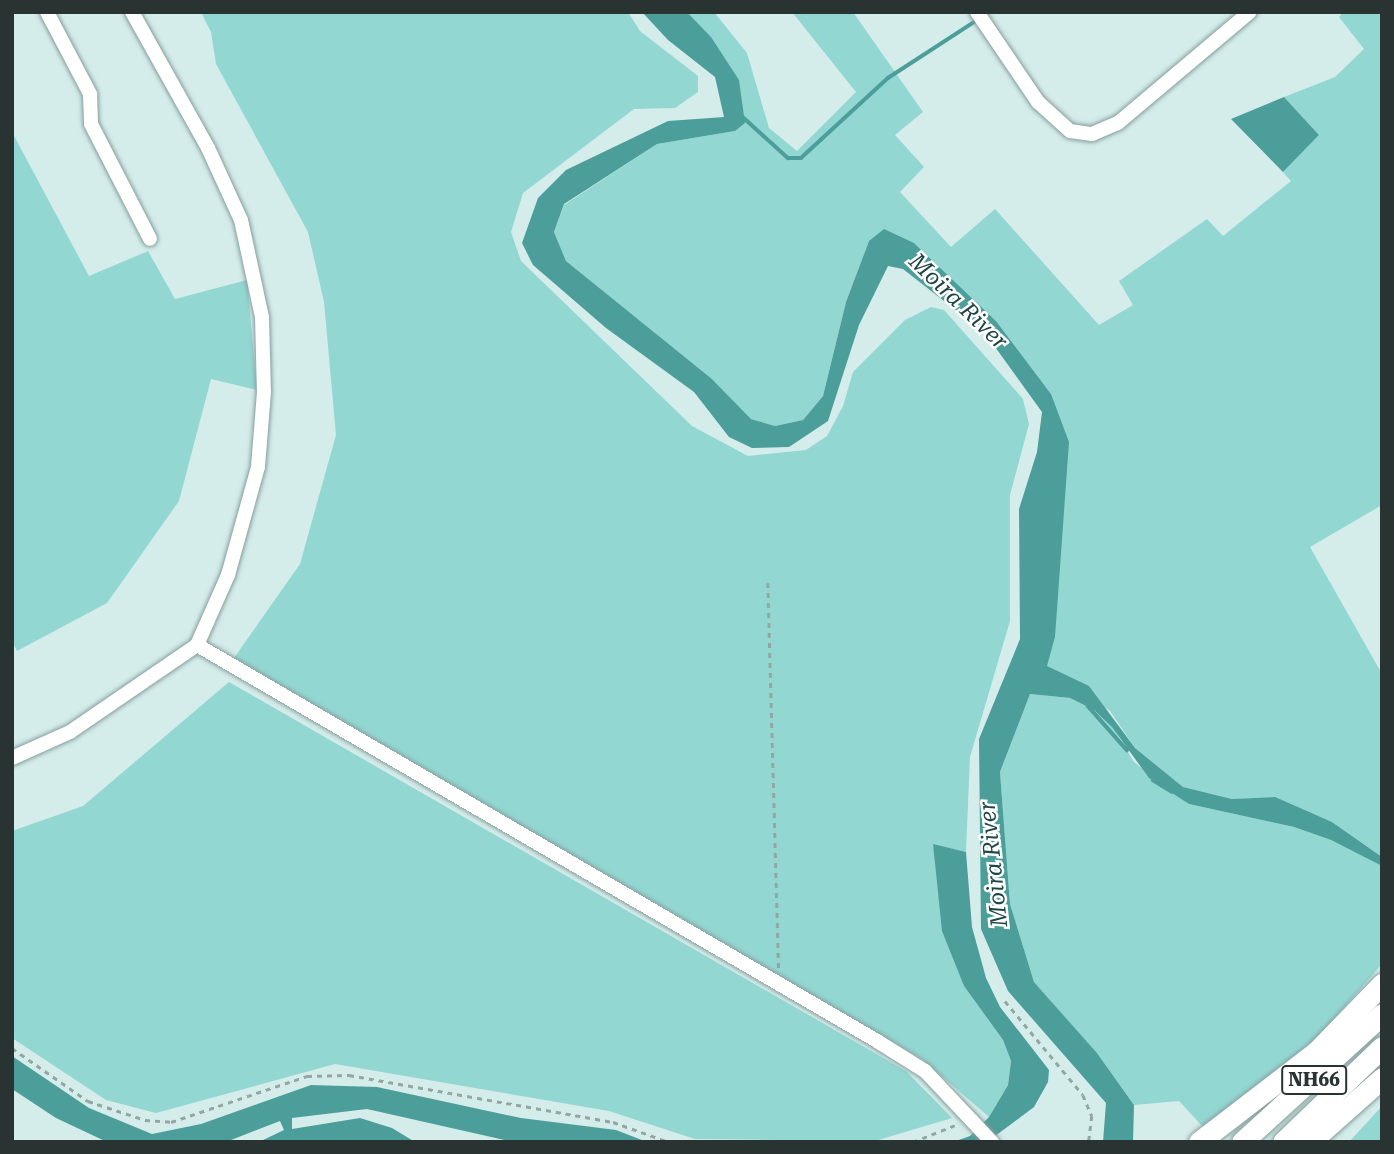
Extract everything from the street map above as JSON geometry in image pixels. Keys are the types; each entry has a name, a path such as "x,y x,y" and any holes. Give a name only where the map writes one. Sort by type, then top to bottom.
{"highway":[{"path":"1199,1142 1316,1052 1382,984"},
{"name":"NH66","path":"1242,1142 1382,1014"},
{"name":"NH66","path":"1283,1142 1382,1046"},
{"path":"1310,1142 1382,1078"}],"street":[{"path":"47,12 90,94 91,124 150,239"},
{"path":"12,758 70,732 197,645 228,575 258,467 264,392 262,317 241,220 208,148 132,12"},
{"path":"977,12 1038,102 1070,131 1092,134 1118,123 1250,12"},
{"path":"197,645 925,1071 992,1142"}],"path":[{"path":"768,583 772,865 780,986"},
{"path":"1005,1001 1083,1095 1092,1116 1089,1142"},
{"path":"12,1048 88,1101 145,1120 171,1122 307,1076 349,1075 613,1122 669,1142"},
{"path":"913,1142 971,1119"}],"shaded area":[{"path":"201,12 628,12 640,31 698,76 698,92 675,108 634,109 523,193 511,232 521,261 692,426 748,456 806,450 827,436 843,406 853,372 905,320 931,307 944,310 1023,399 1029,424 1010,495 1010,621 970,757 966,852 933,845 964,986 1003,1040 1011,1061 1008,1085 989,1117 922,1059 234,658 300,564 336,435 324,302 308,232 216,64 211,32"},
{"path":"687,12 714,12 747,53 769,128 797,151 856,92 792,12 853,12 923,112 895,135 924,167 900,192 951,247 995,209 1099,325 1133,305 1119,281 1207,219 1223,236 1291,181 1283,172 1319,135 1284,97 1335,77 1364,49 1339,17 1343,12 1382,12 1382,505 1310,547 1382,674 1382,857 1332,822 1275,798 1232,799 1183,787 1135,748 1110,711 1046,666 1055,637 1051,394 996,321 914,243 869,241 846,302 823,396 803,420 775,426 751,419 712,379 566,261 554,232 564,205 657,144 735,131 711,37"},
{"path":"12,132 89,276 148,251 175,299 247,280 257,390 211,379 179,501 107,603 17,651 12,641"},
{"path":"229,682 906,1071 952,1118 875,1141 695,1139 609,1111 335,1064 156,1113 106,1100 12,1038 12,831 83,806"},
{"path":"1030,694 1070,698 1094,710 1112,726 1134,762 1189,804 1294,827 1331,840 1382,866 1382,964 1319,1036 1204,1128 1179,1101 1134,1105 1097,1053 1034,982 1010,904 1000,772"},
{"path":"1382,1106 1382,1142 1349,1142"}],"water":[{"name":"Moira River","path":"642,12 687,12 711,37 739,80 745,123 735,131 657,144 564,204 554,232 566,261 712,379 751,419 775,426 803,420 823,396 846,302 869,241 884,229 914,243 996,321 1051,394 1069,442 1055,637 1047,666 1089,686 1135,748 1183,787 1232,799 1275,797 1332,822 1382,857 1382,866 1331,840 1294,827 1189,804 1149,778 1112,727 1094,710 1070,698 1030,694 1000,772 1010,904 1034,982 1097,1053 1134,1105 1133,1142 1103,1142 1106,1103 1008,991 981,929 979,739 1020,639 1019,509 1037,452 1042,412 985,333 903,269 888,266 859,325 828,421 789,447 752,448 729,437 694,392 606,328 533,265 522,243 538,198 566,170 668,121 724,117 715,77 668,40"},
{"path":"1284,97 1319,135 1283,172 1231,119"},
{"path":"933,844 966,852 972,927 986,978 1000,1007 1049,1070 1048,1082 1034,1107 987,1142 953,1142 970,1136 989,1117 1008,1085 1011,1061 1003,1040 964,986 942,931"},
{"path":"12,1056 89,1108 152,1134 201,1124 311,1085 377,1087 521,1118 616,1130 647,1142 513,1142 367,1109 292,1118 292,1129 360,1118 392,1128 415,1142 259,1142 284,1130 280,1121 226,1142 107,1142 56,1118 12,1089"}],"waterway":[{"path":"743,117 788,158 801,158 888,78 979,19"},
{"path":"1088,706 1127,750"},
{"path":"1153,780 1172,792"}]}
